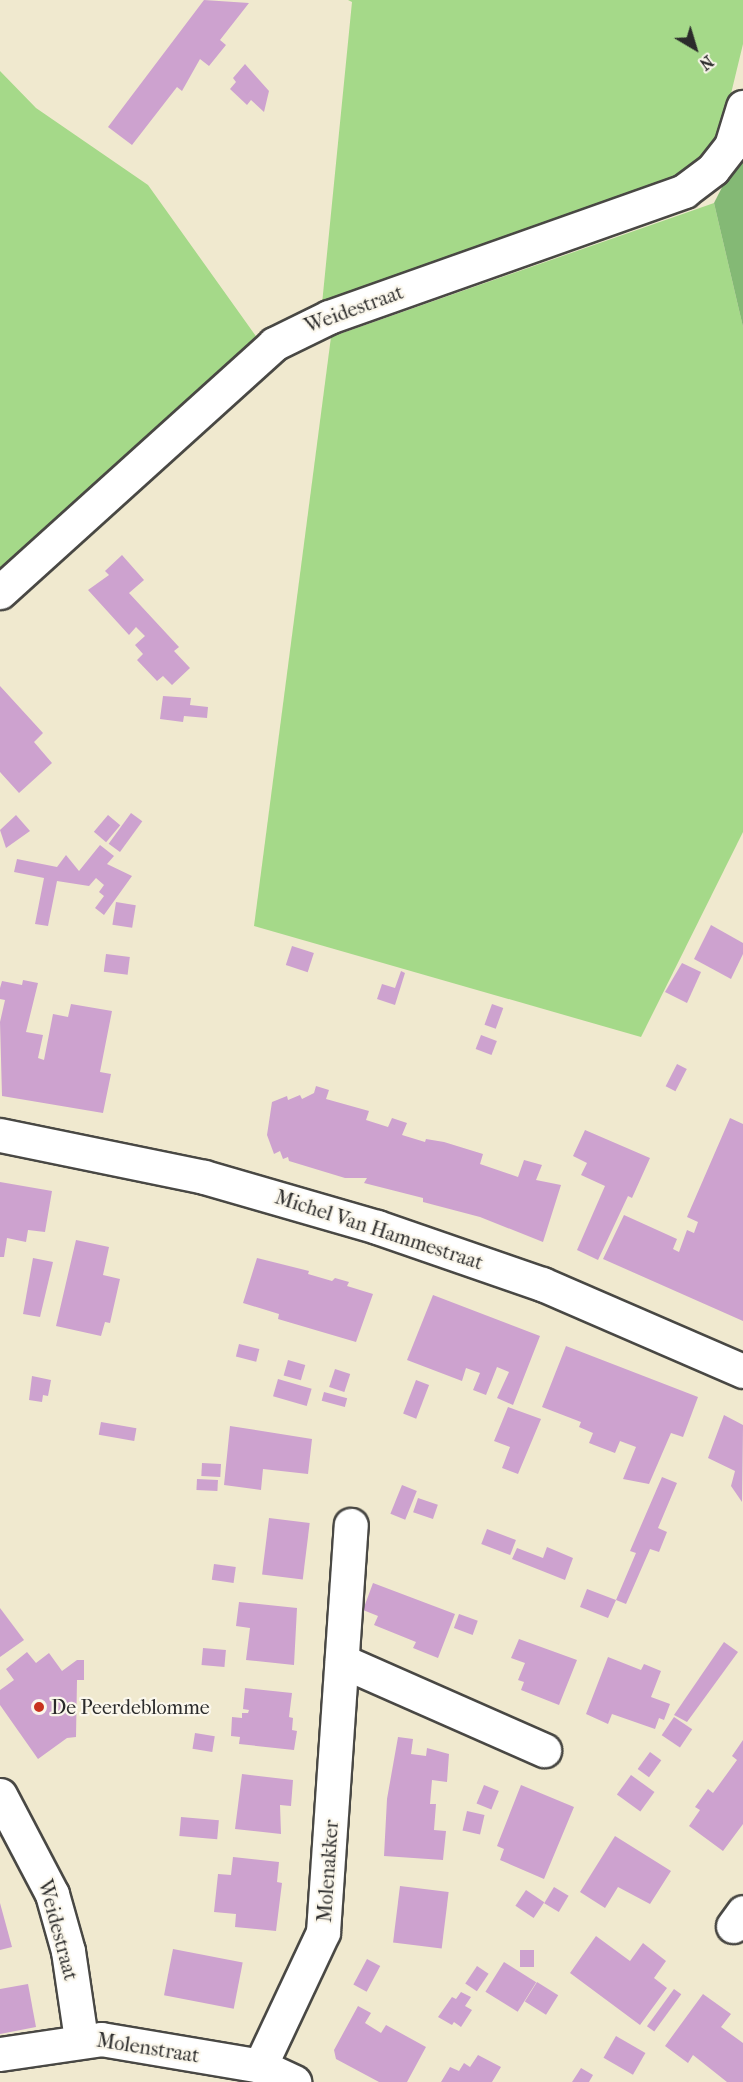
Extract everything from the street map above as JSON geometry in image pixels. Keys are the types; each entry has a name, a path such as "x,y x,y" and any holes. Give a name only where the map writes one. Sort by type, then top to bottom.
{"street":[{"name":"Weidestraat","path":"0,592 274,344 328,317 684,191 713,170 731,146 743,107"},
{"name":"Michel Van Hammestraat","path":"0,1135 204,1177 377,1227 542,1284 743,1371"},
{"name":"Molenakker","path":"260,2066 324,1932 351,1525"},
{"path":"342,1661 544,1750"},
{"name":"Weidestraat","path":"0,1795 52,1894 68,1951 81,2039"},
{"name":"Molenstraat","path":"0,2054 81,2039 101,2039 260,2066 294,2082"}],"green space":[{"path":"348,0 743,0 743,44 722,131 701,157 672,178 322,304 352,2"},
{"path":"0,71 36,108 148,185 258,339 0,575"},
{"path":"743,146 743,327 714,203"},
{"path":"714,203 743,327 743,832 641,1037 254,926 331,337"}],"building":[{"path":"204,0 249,3 220,40 226,45 209,66 200,59 182,91 177,87 132,145 108,127"},
{"path":"245,64 269,91 264,112 251,100 247,105 230,89 236,82 233,78"},
{"path":"122,555 144,580 129,593 179,647 174,651 190,668 172,685 163,676 157,681 137,660 143,654 135,645 145,636 136,627 129,635 88,590 109,575 105,571"},
{"path":"0,686 43,733 34,742 52,763 19,793 0,772"},
{"path":"163,696 191,698 190,705 208,707 207,718 184,716 183,722 160,719"},
{"path":"131,813 142,821 120,852 109,844"},
{"path":"16,815 30,831 6,848 0,830"},
{"path":"108,815 120,825 106,842 94,832"},
{"path":"100,845 114,856 107,864 132,876 104,915 95,908 104,896 99,892 104,885 96,878 89,886 57,881 48,926 35,924 44,878 14,872 17,859 57,867 66,855 79,871"},
{"path":"116,902 136,905 132,928 112,925"},
{"path":"711,925 743,943 743,954 731,979 694,959"},
{"path":"292,946 314,953 308,972 286,965"},
{"path":"106,954 130,957 128,975 104,972"},
{"path":"682,963 701,972 687,1003 665,992"},
{"path":"401,971 405,973 395,1005 377,999 382,984 395,988"},
{"path":"23,980 38,983 26,1032 43,1035 38,1058 44,1060 53,1014 68,1017 71,1004 112,1011 100,1072 111,1074 103,1113 2,1096 0,1022 5,1000 0,999 0,988 2,981 22,985"},
{"path":"492,1004 503,1008 496,1029 484,1025"},
{"path":"481,1035 497,1041 491,1055 476,1049"},
{"path":"677,1064 687,1069 675,1091 666,1086"},
{"path":"316,1086 329,1090 326,1099 369,1111 366,1120 388,1127 392,1118 407,1123 402,1135 425,1142 426,1139 444,1142 483,1154 480,1164 518,1177 524,1160 542,1165 536,1180 561,1185 543,1242 480,1217 423,1202 423,1198 364,1183 367,1178 345,1178 289,1161 288,1157 283,1159 280,1151 274,1154 267,1135 272,1102 287,1096 288,1100 300,1095 302,1099 314,1093"},
{"path":"730,1118 743,1124 743,1321 603,1259 624,1215 677,1239 673,1249 679,1252 687,1230 694,1233 698,1222 687,1217"},
{"path":"585,1130 650,1158 632,1198 628,1196 598,1260 577,1250 605,1186 581,1175 587,1163 573,1156"},
{"path":"0,1182 52,1191 45,1232 28,1230 26,1242 7,1238 4,1257 0,1257"},
{"path":"76,1240 109,1247 103,1275 120,1279 110,1323 105,1322 101,1336 56,1326"},
{"path":"33,1258 53,1262 40,1317 23,1314"},
{"path":"257,1258 309,1271 308,1274 332,1281 335,1278 349,1282 347,1286 373,1294 356,1342 278,1319 279,1314 243,1303"},
{"path":"433,1295 540,1336 513,1405 497,1398 509,1372 497,1367 486,1395 473,1390 480,1373 466,1368 462,1381 407,1360"},
{"path":"239,1344 259,1349 256,1362 236,1357"},
{"path":"566,1346 698,1397 683,1437 671,1433 649,1484 623,1479 636,1447 620,1441 615,1453 589,1443 593,1433 579,1427 581,1422 542,1407"},
{"path":"288,1360 305,1365 301,1380 284,1375"},
{"path":"335,1369 350,1374 344,1392 329,1387"},
{"path":"32,1376 51,1380 48,1396 43,1395 42,1402 29,1400"},
{"path":"278,1379 312,1389 307,1406 273,1396"},
{"path":"416,1380 429,1385 416,1419 403,1414"},
{"path":"324,1392 347,1398 345,1407 322,1401"},
{"path":"508,1407 541,1419 518,1474 502,1468 510,1447 494,1441"},
{"path":"724,1415 743,1425 742,1502 731,1486 735,1471 708,1458"},
{"path":"101,1422 136,1428 134,1441 99,1435"},
{"path":"230,1426 312,1439 308,1474 263,1469 261,1490 224,1485"},
{"path":"202,1463 221,1464 220,1477 201,1476"},
{"path":"662,1477 677,1483 658,1528 667,1532 659,1552 650,1549 626,1604 616,1600 636,1553 630,1551"},
{"path":"197,1479 218,1480 217,1491 196,1490"},
{"path":"402,1485 417,1491 405,1520 390,1514"},
{"path":"418,1498 438,1505 433,1519 413,1512"},
{"path":"269,1518 310,1523 303,1580 262,1575"},
{"path":"487,1529 516,1540 510,1555 481,1544"},
{"path":"547,1547 573,1558 565,1580 512,1559 517,1548 543,1558"},
{"path":"214,1564 236,1567 234,1583 212,1580"},
{"path":"373,1583 455,1614 438,1658 413,1648 416,1642 374,1625 378,1616 363,1610"},
{"path":"587,1589 616,1600 608,1618 580,1607"},
{"path":"239,1602 297,1608 294,1665 246,1660 250,1628 236,1626"},
{"path":"0,1608 24,1640 0,1657"},
{"path":"459,1614 478,1621 473,1635 454,1628"},
{"path":"519,1639 577,1660 559,1705 521,1690 524,1682 518,1680 525,1663 511,1658"},
{"path":"724,1642 738,1652 687,1722 674,1715"},
{"path":"203,1648 226,1650 224,1667 202,1665"},
{"name":"De Peerdeblomme","path":"27,1652 36,1663 49,1653 62,1671 77,1660 84,1660 84,1680 77,1680 76,1737 67,1738 38,1759 0,1705 0,1690 14,1680 6,1669"},
{"path":"608,1657 641,1670 644,1664 661,1671 651,1697 670,1704 664,1720 659,1718 655,1729 612,1714 608,1724 586,1714"},
{"path":"245,1688 292,1693 289,1717 293,1718 292,1730 297,1731 294,1750 239,1744 240,1737 231,1736 232,1717 242,1718 242,1713 248,1713 249,1710 243,1709"},
{"path":"674,1717 692,1729 680,1748 662,1735"},
{"path":"195,1733 215,1736 212,1752 192,1749"},
{"path":"398,1737 413,1739 411,1754 426,1756 427,1748 449,1754 447,1782 432,1780 430,1804 436,1804 434,1830 446,1831 443,1860 384,1856 387,1799"},
{"path":"743,1740 743,1824 723,1851 689,1826 700,1810 695,1807 708,1789 713,1793 737,1760 732,1756"},
{"path":"650,1752 661,1760 649,1777 638,1769"},
{"path":"242,1774 293,1780 291,1806 280,1805 281,1834 235,1829"},
{"path":"631,1775 654,1792 640,1811 617,1794"},
{"path":"484,1785 499,1791 491,1810 477,1804"},
{"path":"521,1785 574,1807 544,1879 500,1860 504,1849 497,1846"},
{"path":"467,1811 485,1815 480,1835 463,1830"},
{"path":"181,1817 219,1820 217,1839 179,1836"},
{"path":"615,1836 671,1871 650,1904 618,1887 605,1908 580,1892"},
{"path":"233,1857 279,1862 277,1882 282,1883 276,1931 235,1927 236,1914 214,1912 218,1874 231,1875"},
{"path":"400,1886 449,1892 442,1949 393,1943"},
{"path":"554,1887 569,1896 559,1912 544,1903"},
{"path":"526,1890 544,1902 534,1918 515,1906"},
{"path":"0,1903 12,1947 0,1950"},
{"path":"596,1936 630,1961 643,1943 666,1961 654,1978 667,1988 640,2025 570,1973"},
{"path":"173,1949 243,1963 234,2009 164,1995"},
{"path":"520,1950 534,1950 534,1967 520,1967"},
{"path":"367,1959 380,1966 367,1992 353,1985"},
{"path":"504,1962 536,1982 518,2012 485,1992"},
{"path":"477,1966 489,1974 477,1991 465,1983"},
{"path":"537,1982 558,1995 546,2015 525,2002"},
{"path":"28,1984 36,2027 0,2034 0,1989"},
{"path":"674,1989 681,1994 654,2032 647,2026"},
{"path":"461,1992 471,1997 465,2006 472,2010 461,2027 438,2017 452,1997 456,1999"},
{"path":"703,1994 731,2014 721,2027 743,2043 743,2082 727,2082 693,2055 688,2063 665,2046"},
{"path":"358,2006 371,2013 365,2023 381,2033 386,2025 426,2047 407,2082 379,2082 336,2059 334,2050"},
{"path":"616,2036 645,2053 633,2075 604,2058"},
{"path":"478,2055 501,2067 492,2082 441,2082 450,2067 459,2071 464,2063 470,2067"},
{"path":"581,2068 593,2075 589,2082 572,2082"}],"place":[{"name":"De Peerdeblomme","path":"39,1707"}]}
